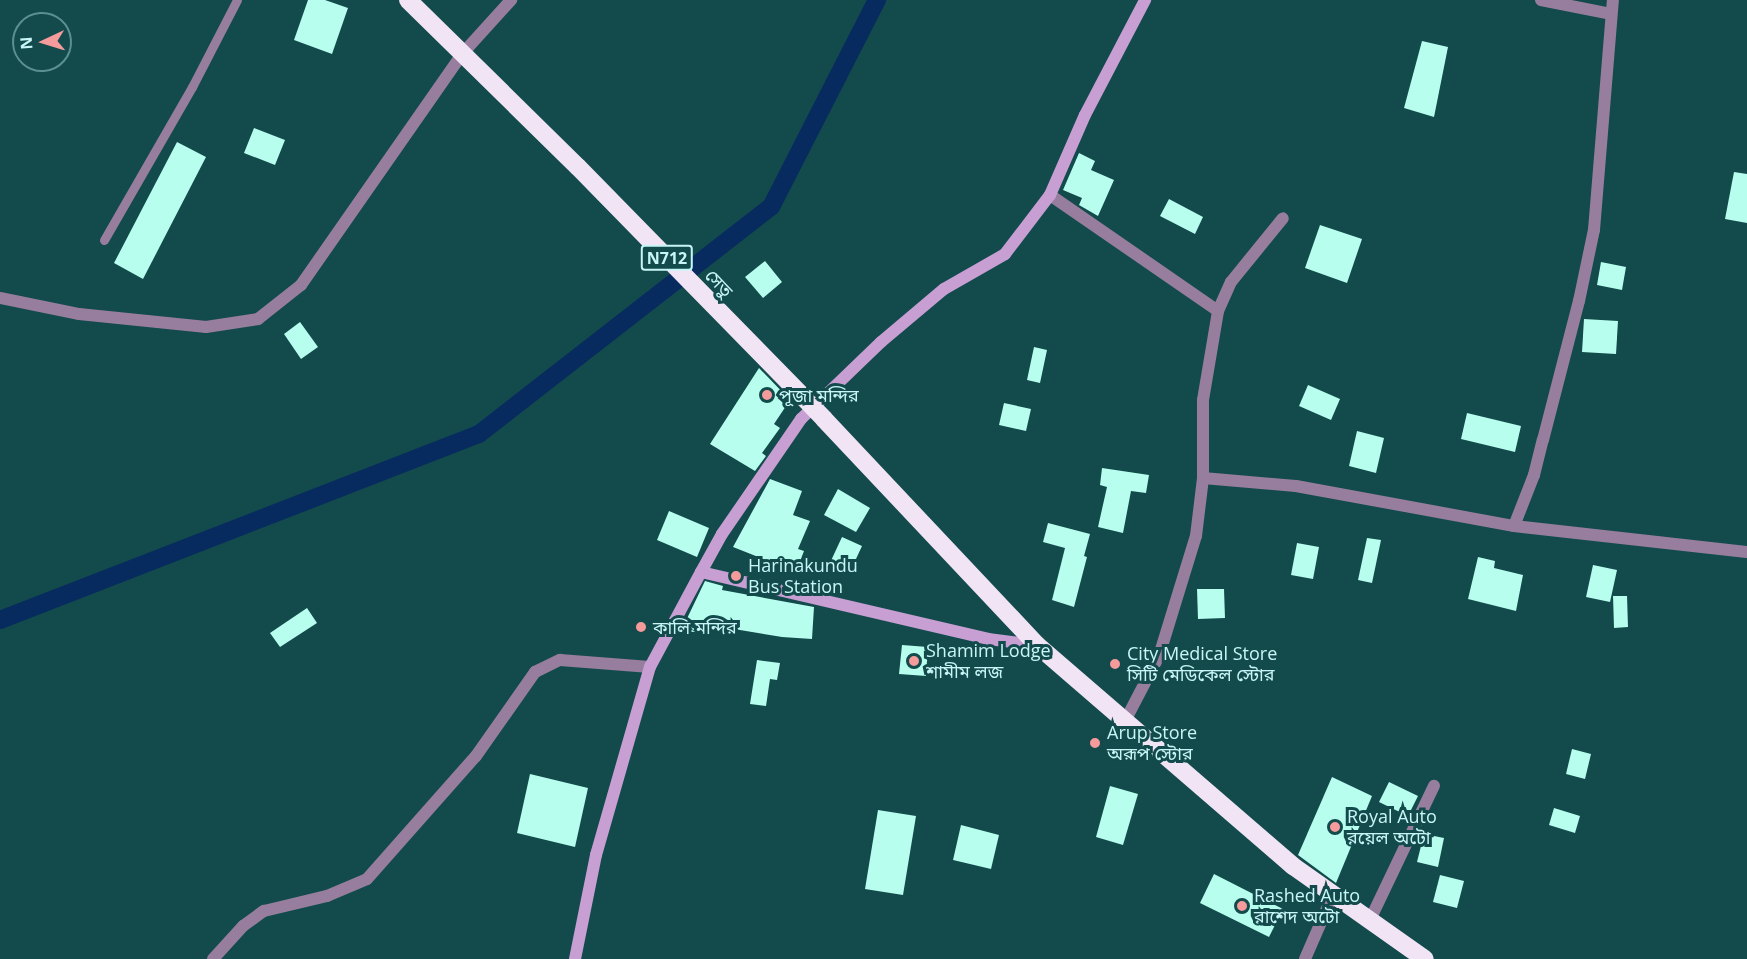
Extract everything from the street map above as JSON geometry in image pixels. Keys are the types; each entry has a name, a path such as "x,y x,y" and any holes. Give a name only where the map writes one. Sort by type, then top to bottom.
{"highway":[{"name":"N712","path":"408,0 463,53"},
{"name":"সেতু","path":"463,53 802,396 1037,645"},
{"name":"N712","path":"1037,645 1199,788 1332,897 1425,959"}],"main road":[{"path":"575,959 597,855 650,667 722,534 801,419 881,342 944,289 1005,254 1050,195 1085,115 1145,0"},
{"path":"701,572 988,639 1037,645"}],"street":[{"path":"0,298 79,314 206,327 258,319 301,285 404,142 463,53 511,0"},
{"path":"1541,0 1611,14"},
{"path":"1514,526 1541,449 1580,301 1594,230 1613,0"},
{"path":"1050,195 1218,311"},
{"path":"1125,721 1159,656 1196,536 1203,478 1203,400 1218,311 1231,282 1283,218"},
{"path":"1203,478 1296,486 1514,526 1747,552"},
{"path":"213,959 243,926 264,911 327,896 367,879 476,756 535,672 560,660 650,667"},
{"path":"1369,922 1434,786"},
{"path":"1305,959 1332,897"}],"lane":[{"path":"104,240 192,87 237,0"}],"building":[{"path":"308,0 325,0 348,8 332,54 294,40"},
{"path":"1422,41 1448,47 1434,117 1404,108"},
{"path":"254,128 285,140 275,165 244,153"},
{"path":"177,142 206,157 143,279 114,263"},
{"path":"1079,153 1095,161 1091,170 1114,180 1098,216 1079,205 1082,198 1063,190"},
{"path":"1734,172 1747,174 1747,223 1725,219"},
{"path":"1169,199 1203,217 1195,234 1160,216"},
{"path":"1320,225 1362,239 1347,283 1305,268"},
{"path":"765,261 782,282 763,298 745,277"},
{"path":"1601,262 1626,267 1622,290 1597,285"},
{"path":"1584,319 1618,321 1616,354 1582,352"},
{"path":"300,322 318,347 301,359 284,334"},
{"path":"1034,347 1047,350 1040,383 1027,380"},
{"path":"759,368 790,400 774,424 780,428 762,453 766,456 755,471 710,444"},
{"path":"1308,385 1340,399 1331,420 1299,406"},
{"path":"1004,403 1031,409 1026,431 999,425"},
{"path":"1467,413 1521,426 1515,452 1461,439"},
{"path":"1357,431 1384,438 1376,473 1349,466"},
{"path":"1102,468 1149,475 1146,493 1131,491 1123,533 1098,527 1107,487 1100,485"},
{"path":"770,479 802,491 793,515 810,521 798,549 804,551 796,572 733,547"},
{"path":"838,489 870,508 856,532 824,515"},
{"path":"669,511 709,528 697,557 657,540"},
{"path":"1048,523 1090,534 1084,556 1087,557 1074,607 1052,600 1065,548 1043,542"},
{"path":"842,537 862,546 849,574 829,565"},
{"path":"1367,538 1381,540 1372,583 1358,580"},
{"path":"1297,543 1319,547 1313,579 1291,575"},
{"path":"1478,557 1495,561 1494,568 1523,575 1516,611 1468,599"},
{"path":"1593,565 1617,570 1610,602 1586,597"},
{"path":"705,581 723,586 722,590 814,607 812,639 782,637 710,625 707,633 681,631"},
{"path":"1197,589 1224,589 1225,618 1198,619"},
{"path":"1613,596 1627,596 1628,627 1614,628"},
{"path":"307,608 317,623 280,647 270,633"},
{"name":"Shamim Lodge শামীম লজ","path":"902,645 928,647 926,676 899,674"},
{"path":"757,660 780,663 777,680 770,679 766,706 750,704"},
{"path":"1572,749 1591,754 1585,779 1566,774"},
{"path":"530,774 588,788 575,847 517,833"},
{"name":"Royal Auto রয়েল অটো","path":"1332,777 1372,796 1336,883 1298,855"},
{"path":"1389,782 1418,796 1408,816 1379,802"},
{"path":"1110,786 1138,794 1123,845 1096,837"},
{"path":"1554,808 1580,816 1575,833 1549,825"},
{"path":"878,810 916,816 903,895 865,889"},
{"path":"961,825 999,835 991,869 953,860"},
{"path":"1424,834 1444,838 1438,867 1417,862"},
{"name":"Rashed Auto রাশেদ অটো","path":"1214,874 1283,909 1269,937 1200,903"},
{"path":"1440,875 1464,881 1457,908 1433,902"}],"waterway":[{"path":"0,620 479,434 771,207 877,0"}],"place":[{"name":"পূজা মন্দির","path":"767,395"},
{"name":"Harinakundu Bus Station","path":"736,576"},
{"name":"কালি মন্দির","path":"641,627"},
{"name":"Shamim Lodge শামীম লজ","path":"914,661"},
{"name":"City Medical Store সিটি মেডিকেল স্টোর","path":"1115,664"},
{"name":"Arup Store অরূপ স্টোর","path":"1095,743"},
{"name":"Royal Auto রয়েল অটো","path":"1335,827"},
{"name":"Rashed Auto রাশেদ অটো","path":"1242,906"}]}
